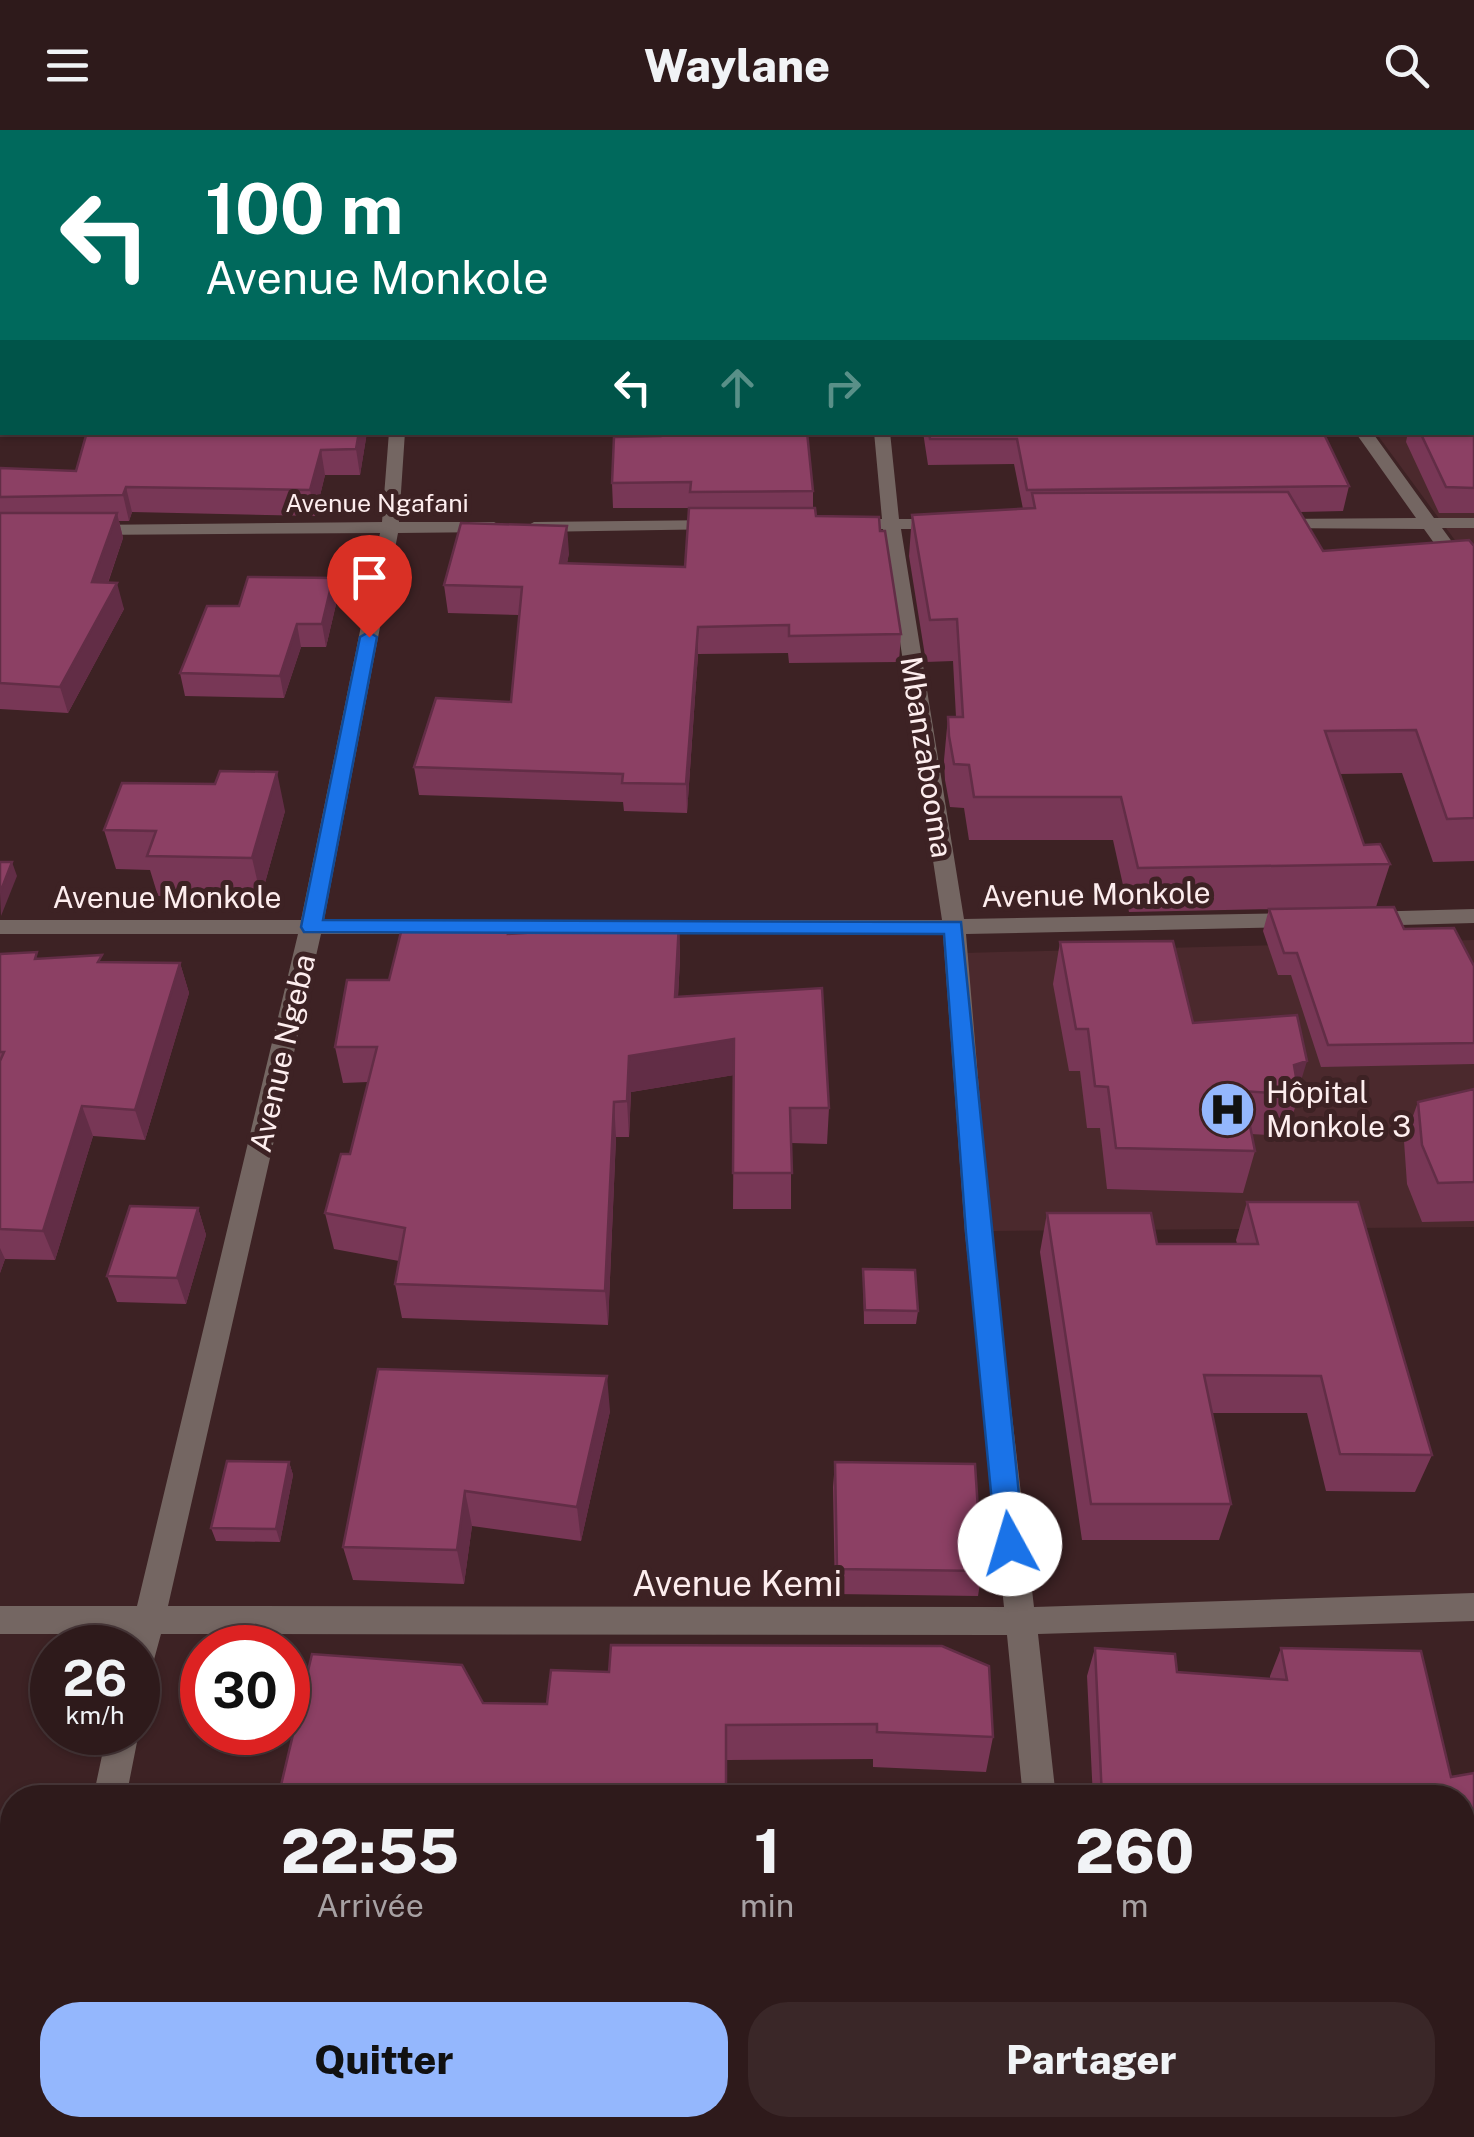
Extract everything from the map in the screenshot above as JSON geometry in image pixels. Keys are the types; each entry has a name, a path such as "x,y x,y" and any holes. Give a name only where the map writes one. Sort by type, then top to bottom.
{"street":[{"name":"Avenue Ngeba","path":"147,1625 311,927 390,528 398,435"},
{"name":"Mbanzabooma","path":"882,435 890,524 954,927 978,1233 1038,1785"},
{"path":"1364,435 1474,585"},
{"path":"1250,524 1474,523"},
{"path":"833,524 970,524"},
{"name":"Avenue Ngafani","path":"78,530 736,525"},
{"name":"Avenue Monkole","path":"0,927 954,927 1474,916"},
{"name":"Avenue Kemi","path":"0,1620 1018,1621 1474,1607"},
{"path":"112,1785 119,1755"}],"shaded area":[{"path":"1377,435 1474,435 1474,566"},
{"name":"Hôpital Monkole 3","path":"1474,940 1474,1227 993,1231 964,953"}],"building":[{"path":"86,435 358,435 356,449 321,450 310,490 126,487 123,495 0,497 0,468 76,471"},
{"path":"807,435 813,491 690,492 691,482 612,483 614,437"},
{"path":"929,435 1324,435 1349,486 1027,490 1017,439 930,439"},
{"path":"1421,435 1474,435 1474,488 1446,487"},
{"path":"1288,492 1323,551 1469,540 1474,546 1474,818 1447,819 1416,730 1325,731 1364,845 1380,844 1390,864 1138,868 1121,797 974,797 969,765 954,764 949,736 948,717 963,717 957,619 930,620 912,515 1035,508 1032,493"},
{"path":"689,508 815,508 816,516 879,517 880,531 885,531 901,634 789,636 789,625 698,627 686,784 622,783 623,774 414,767 436,698 511,702 522,587 444,585 461,523 567,526 560,563 685,567"},
{"path":"0,513 117,513 92,582 117,583 60,687 0,683"},
{"path":"248,577 333,578 322,624 297,624 280,676 180,673 207,606 239,606"},
{"path":"220,771 277,772 252,858 147,856 156,831 104,830 122,783 215,784"},
{"path":"0,862 12,862 0,893"},
{"path":"1394,907 1404,929 1454,928 1474,966 1474,1043 1328,1045 1297,953 1284,953 1269,909"},
{"path":"679,923 675,997 822,988 829,1108 790,1108 792,1173 733,1173 734,1039 629,1056 627,1101 614,1102 605,1291 395,1284 405,1228 325,1213 341,1154 350,1154 377,1047 335,1047 347,980 389,980 403,924 509,929 508,934"},
{"path":"1173,941 1193,1023 1297,1015 1307,1061 1294,1065 1299,1095 1243,1091 1255,1151 1116,1148 1108,1087 1095,1086 1088,1029 1076,1029 1060,942"},
{"path":"37,952 35,959 102,955 98,962 180,963 135,1110 82,1106 43,1231 0,1229 0,1061 4,1052 0,1052 0,954"},
{"path":"1474,1089 1474,1182 1438,1183 1422,1145 1418,1102"},
{"path":"1247,1202 1358,1202 1432,1455 1340,1454 1321,1376 1204,1375 1231,1504 1091,1504 1047,1213 1151,1213 1157,1244 1258,1244"},
{"path":"130,1206 198,1208 177,1278 107,1276"},
{"path":"863,1269 915,1270 918,1311 865,1310"},
{"path":"378,1369 607,1376 577,1507 465,1491 457,1550 343,1547"},
{"path":"227,1461 289,1462 276,1529 211,1528"},
{"path":"835,1462 975,1464 982,1571 837,1569"},
{"path":"611,1645 942,1646 989,1666 993,1737 877,1732 877,1724 726,1725 726,1785 281,1785 288,1755 310,1755 312,1654 462,1665 483,1703 547,1704 551,1670 609,1672"},
{"path":"1095,1648 1175,1654 1177,1672 1287,1680 1281,1648 1421,1651 1451,1777 1474,1773 1474,1785 1101,1785"}],"place":[{"name":"Hôpital Monkole 3","path":"1227,1109"}],"route":[{"path":"369,637 311,927 954,927 978,1233 1010,1544"}]}
